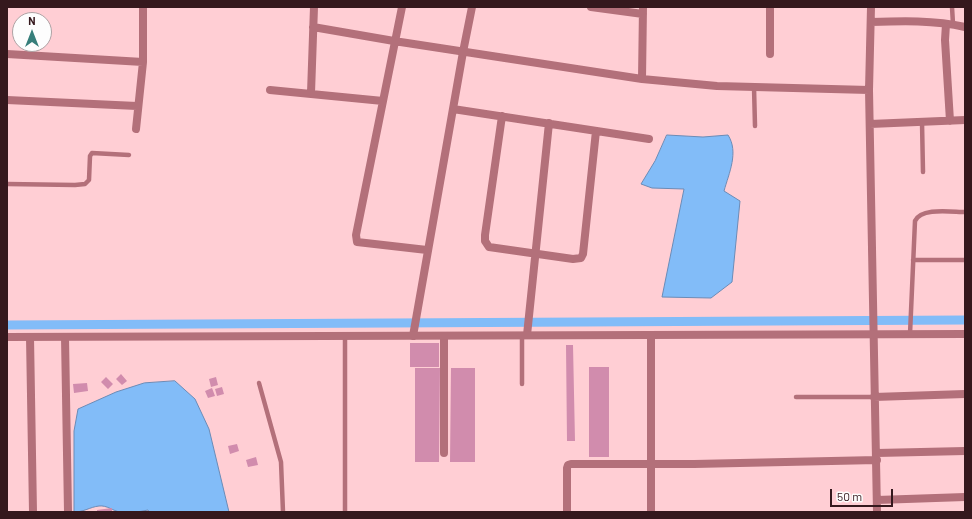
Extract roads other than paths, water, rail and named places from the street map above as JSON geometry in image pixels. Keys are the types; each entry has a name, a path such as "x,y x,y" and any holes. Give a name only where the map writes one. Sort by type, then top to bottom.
{"street":[{"path":"136,128 137,106 143,62 143,7"},
{"path":"311,93 314,7"},
{"path":"402,7 356,235 357,242 427,250"},
{"path":"414,328 472,7"},
{"path":"591,7 643,10 642,79"},
{"path":"770,7 770,54"},
{"path":"870,7 869,90 877,512"},
{"path":"871,22 920,21 965,27"},
{"path":"949,24 950,121"},
{"path":"313,27 463,52 642,79 717,86 869,90"},
{"path":"7,54 143,62"},
{"path":"270,90 383,101"},
{"path":"7,100 137,106"},
{"path":"453,109 649,139"},
{"path":"502,116 486,241 489,247 573,259 581,258 583,254 596,131"},
{"path":"870,124 965,120"},
{"path":"525,333 549,124"},
{"path":"7,337 345,336 414,328 444,336 525,333 651,335 873,332 910,330 965,334"},
{"path":"651,335 651,512"},
{"path":"444,336 444,453"},
{"path":"30,337 33,512"},
{"path":"65,337 68,512"},
{"path":"874,396 965,394"},
{"path":"567,512 568,465 571,464 651,464 877,457 965,451"},
{"path":"877,500 965,497"}],"lane":[{"path":"949,24 952,7"},
{"path":"754,87 755,126"},
{"path":"922,122 923,172"},
{"path":"7,184 85,184 89,180 90,156 92,153 129,154"},
{"path":"910,330 915,221 917,217 922,214 930,212 965,212"},
{"path":"914,260 965,260"},
{"path":"522,384 525,333"},
{"path":"345,336 345,512"},
{"path":"258,383 281,462 283,512"},
{"path":"796,397 874,396"}],"water":[{"path":"667,135 703,137 728,135 733,148 732,163 724,191 740,201 732,282 711,298 662,297 684,189 652,188 641,184 655,161"},
{"path":"175,381 195,399 209,429 229,512 149,512 148,510 123,512 102,506 74,512 74,431 78,409 116,392 144,383"}],"waterway":[{"path":"7,325 965,320"}]}
